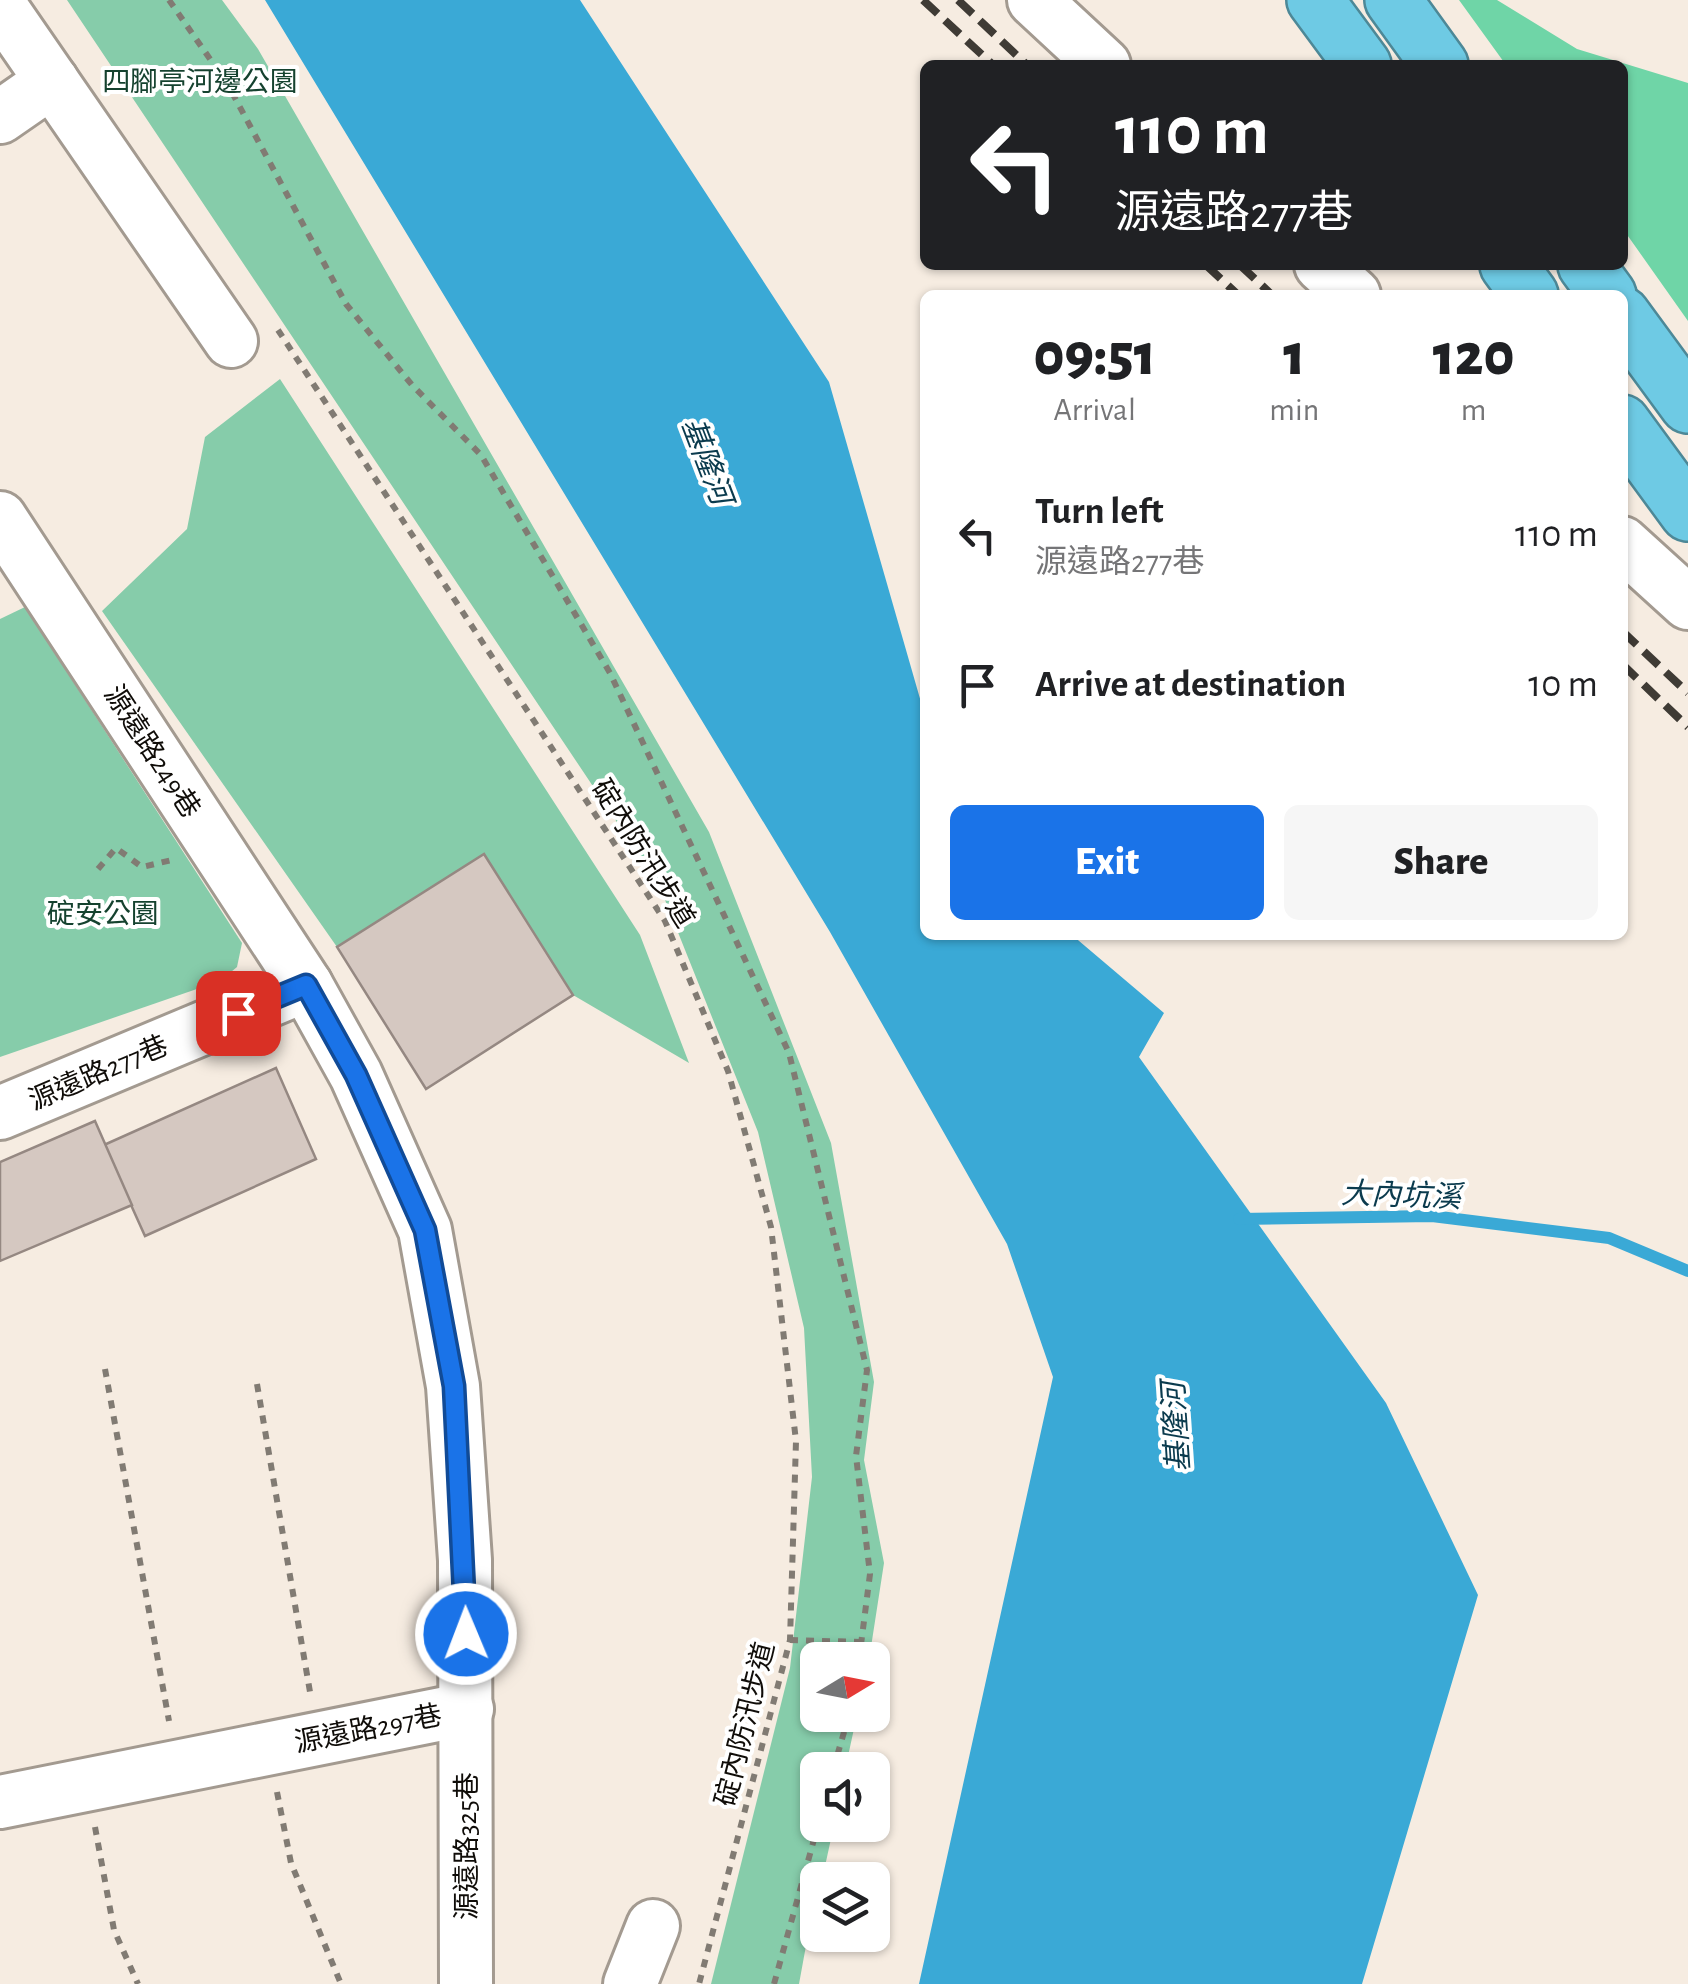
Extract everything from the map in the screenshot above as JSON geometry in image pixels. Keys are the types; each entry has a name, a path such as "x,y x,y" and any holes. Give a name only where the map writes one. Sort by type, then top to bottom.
{"highway":[{"path":"1315,0 1358,60"},
{"path":"1393,0 1436,60"},
{"path":"1628,324 1688,406"},
{"path":"1628,430 1688,512"}],"street":[{"path":"1034,0 1099,60"},
{"path":"0,6 52,81 249,329"},
{"path":"0,117 52,81"},
{"path":"1326,270 1348,290"},
{"name":"源遠路249巷","path":"0,518 306,985"},
{"path":"1628,548 1688,603"},
{"name":"源遠路277巷","path":"0,1114 306,985"},
{"name":"源遠路297巷","path":"0,1802 467,1708 454,1386 425,1230 356,1075 306,985"},
{"name":"源遠路325巷","path":"466,1984 467,1708"},
{"path":"630,1984 653,1926"}],"path":[{"path":"169,0 228,85 346,304 412,385 481,455 610,673 789,1052 867,1370 856,1456 870,1574 861,1642 790,1640"},
{"name":"碇內防汛步道","path":"249,329 665,922 728,1071 771,1227 796,1442 790,1640 699,1984"},
{"path":"98,869 116,848 142,867 188,856"},
{"path":"106,1370 178,1766"},
{"path":"257,1384 293,1743 290,1864 341,1984"},
{"path":"87,1784 114,1930 138,1984"},
{"path":"774,1984 813,1842"}],"green space":[{"name":"四腳亭河邊公園","path":"67,0 222,0 258,49 709,832 831,1143 874,1382 864,1460 884,1563 872,1642 800,1642 800,1732 853,1732 849,1752 800,1752 800,1842 830,1842 826,1862 800,1862 800,1952 805,1952 799,1984 711,1984 790,1668 812,1477 804,1328 758,1132 659,885"},
{"path":"1459,0 1497,0 1577,49 1613,60 1502,60"},
{"path":"1628,65 1688,83 1688,321 1628,236"},
{"path":"280,379 640,935 689,1063 573,995 484,854 337,947 102,611 187,529 205,437"},
{"name":"碇安公園","path":"25,607 242,943 237,967 220,981 0,1057 0,619"}],"water":[{"name":"基隆河","path":"265,0 580,0 829,382 920,699 920,940 1078,940 1164,1013 1139,1057 1386,1403 1478,1595 1362,1984 919,1984 1053,1377 1007,1244 830,932"}],"building":[{"path":"484,854 573,995 426,1089 337,947"},
{"path":"276,1068 316,1159 145,1236 104,1145"},
{"path":"95,1121 132,1205 0,1261 0,1162"}],"waterway":[{"name":"大內坑溪","path":"1239,1219 1432,1216 1609,1238 1688,1271"}],"railway":[{"path":"923,0 988,60"},
{"path":"958,0 1022,60"},
{"path":"1211,270 1233,290"},
{"path":"1245,270 1267,290"},
{"path":"1628,637 1688,693"},
{"path":"1628,670 1688,727"}],"route":[{"path":"238,1013 306,985 356,1075 425,1230 454,1386 466,1634"}]}
